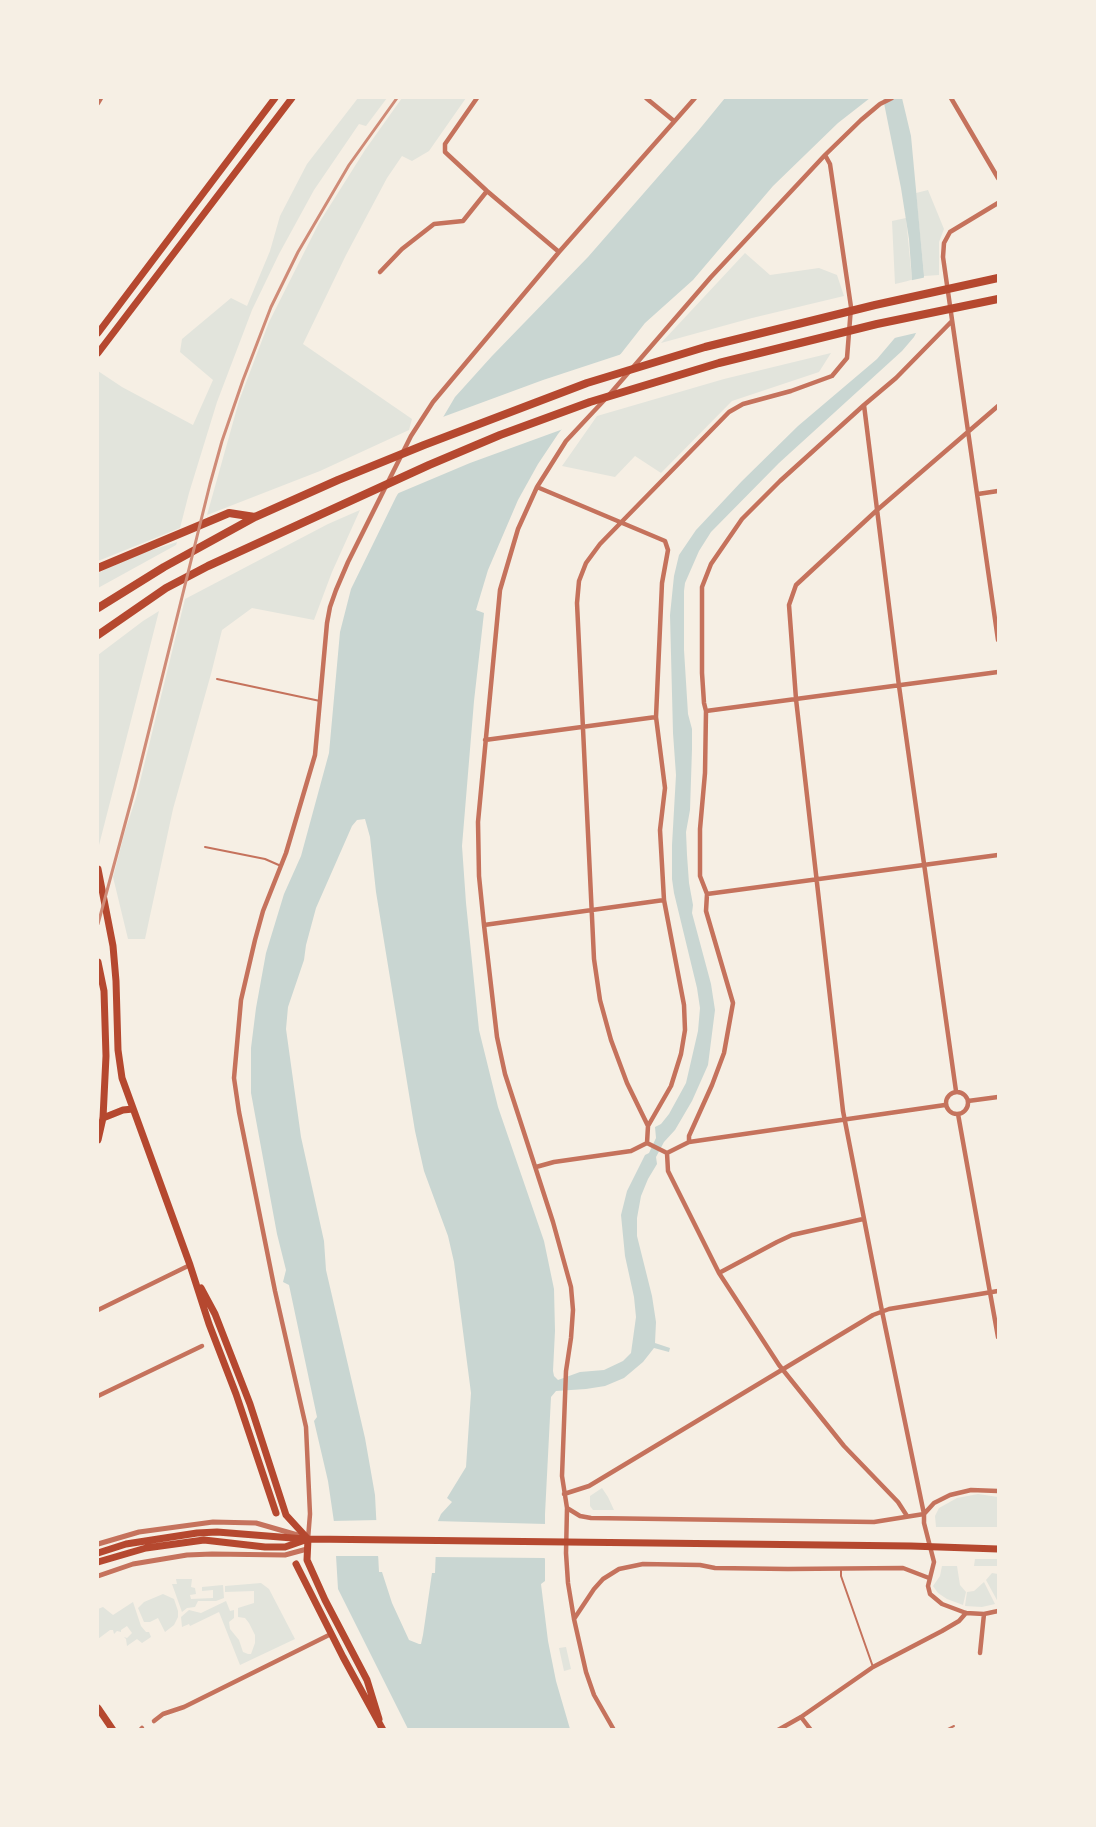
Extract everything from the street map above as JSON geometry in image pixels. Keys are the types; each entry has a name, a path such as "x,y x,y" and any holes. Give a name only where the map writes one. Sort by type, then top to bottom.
{"highway":[{"path":"98,608 164,567 255,518 339,480 502,414 587,383 705,347 875,305 999,278"},
{"path":"98,635 166,588 219,561 500,435 590,402 719,363 877,324 999,298"},
{"path":"98,568 229,513 255,518"}],"main road":[{"path":"98,333 275,98"},
{"path":"98,353 292,98"},
{"path":"98,868 114,958 120,1066 133,1109 194,1275 276,1513"},
{"path":"98,962 104,991 106,1056 103,1118 98,1140"},
{"path":"103,1118 133,1109"},
{"path":"194,1275 215,1314 250,1404 286,1515 308,1539 307,1562 367,1680 383,1730"},
{"path":"98,1553 126,1544 217,1532 308,1539 999,1549"},
{"path":"98,1562 146,1548 194,1541 285,1547 308,1539"},
{"path":"296,1564 331,1634 379,1719"},
{"path":"98,1708 113,1730"}],"street":[{"path":"98,103 101,98"},
{"path":"477,98 444,144 445,152 559,252"},
{"path":"646,98 674,121"},
{"path":"98,1544 139,1532 213,1522 256,1523 308,1539 310,1514 306,1427 274,1291 234,1078 241,1000 251,953 315,755 327,623 336,590 411,436 434,402 559,252 695,98"},
{"path":"614,1730 594,1695 583,1661 574,1619 567,1566 567,1508 562,1464 566,1371 573,1310 571,1287 563,1254 505,1074 497,1037 479,876 478,822 500,590 518,529 537,487 566,441 719,269 825,155 880,104 892,98"},
{"path":"951,98 999,178"},
{"path":"648,1126 627,1083 610,1040 600,1000 594,959 577,603 579,580 586,563 600,544 729,412 743,404 801,388 832,376 847,358 851,307 830,164 825,155"},
{"path":"380,272 402,249 434,224 463,221 487,191"},
{"path":"999,203 950,232 944,243 943,257 999,640"},
{"path":"689,1142 689,1136 724,1053 733,1003 706,911 707,894 700,876 706,711 702,673 702,587 711,564 742,519 780,481 896,378 951,322"},
{"path":"864,405 923,866 956,1091"},
{"path":"999,406 876,511 796,585 789,605 796,699 845,1119 924,1523 934,1562 928,1586 930,1594 942,1604 966,1613 984,1614 999,1611"},
{"path":"537,487 665,541 668,550 662,583 656,717 664,788 660,830 664,900 684,1005 685,1030 681,1054 671,1086 648,1126 647,1143"},
{"path":"978,494 999,491"},
{"path":"706,711 999,672"},
{"path":"485,740 656,717"},
{"path":"707,894 999,855"},
{"path":"484,926 664,900"},
{"path":"956,1091 965,1095 968,1101 964,1112 958,1114 948,1110 945,1105 949,1094 956,1091"},
{"path":"968,1101 999,1097"},
{"path":"667,1153 689,1142 945,1105"},
{"path":"958,1114 999,1337"},
{"path":"536,1167 554,1162 631,1151 647,1143"},
{"path":"647,1143 667,1153"},
{"path":"667,1153 668,1172 719,1273 782,1371 844,1446 898,1502 907,1516"},
{"path":"719,1273 792,1235 863,1219"},
{"path":"98,1310 190,1265"},
{"path":"564,1494 589,1486 882,1311 999,1291"},
{"path":"98,1396 202,1346"},
{"path":"567,1508 580,1516 591,1518 874,1522 924,1514 934,1503 950,1495 971,1490 999,1491"},
{"path":"98,1576 133,1564 187,1555 285,1555 307,1549"},
{"path":"574,1619 599,1583 623,1568 643,1564 700,1565 715,1568 903,1568 929,1578"},
{"path":"778,1730 801,1717 873,1667 959,1621 966,1613"},
{"path":"980,1653 984,1614"},
{"path":"154,1721 163,1714 184,1707 331,1634"},
{"path":"801,1717 811,1730"}],"lane":[{"path":"217,679 320,701"},
{"path":"205,848 265,859 281,866"},
{"path":"841,1568 841,1576 873,1667"},
{"path":"946,1730 954,1726"}],"shaded area":[{"path":"358,98 387,98 366,126 359,124 314,190 252,310 217,402 180,528 98,561 98,371 122,387 193,425 213,380 180,352 182,339 231,298 247,306 270,251 280,216 307,164"},
{"path":"402,98 466,98 429,151 412,161 402,156 387,178 346,255 303,344 412,419 409,430 320,471 207,515 239,401 269,322 319,223 365,150"},
{"path":"725,98 870,98 838,123 773,186 693,280 645,323 558,434 518,500 488,570 476,610 484,613 462,846 479,1030 498,1107 544,1241 554,1289 553,1371 558,1380 580,1372 604,1370 623,1361 631,1353 636,1317 625,1256 621,1215 627,1191 656,1138 655,1127 661,1124 669,1114 686,1083 698,1031 700,1008 697,988 672,879 676,775 670,615 674,576 679,555 696,530 742,481 798,426 877,359 905,326 912,280 909,239 883,98 902,98 911,136 924,276 920,325 914,337 902,351 779,463 711,532 699,551 685,583 684,650 688,714 692,729 690,810 686,832 687,855 692,913 711,984 715,1010 708,1065 692,1101 656,1157 657,1164 641,1196 637,1218 637,1236 656,1322 655,1343 670,1348 669,1352 654,1348 643,1362 624,1378 605,1386 556,1391 551,1397 545,1514 545,1581 541,1584 556,1681 570,1729 408,1729 338,1589 334,1522 328,1481 314,1421 317,1417 289,1285 283,1282 286,1270 277,1234 251,1093 251,1048 256,1008 266,953 284,894 301,856 329,753 340,632 351,589 396,497 455,397 588,257","holes":["365,819 370,837 376,892 415,1131 424,1171 448,1236 454,1262 471,1393 466,1467 447,1498 452,1502 441,1514 437,1523 435,1573 432,1573 421,1644 409,1640 392,1603 382,1572 379,1572 375,1495 365,1438 326,1270 324,1241 301,1137 286,1029 288,1007 304,960 316,908 352,826 357,820"]},
{"path":"928,190 944,229 939,242 939,275 924,276 916,193"},
{"path":"906,218 912,280 895,284 892,221"},
{"path":"745,253 770,275 819,268 837,275 844,296 661,343"},
{"path":"831,353 819,372 732,401 661,473 635,456 615,477 562,466 597,416 724,379"},
{"path":"360,510 332,572 314,620 252,608 222,630 173,809 145,939 128,939 113,877 136,798 185,599 328,524"},
{"path":"177,542 176,545 98,588 98,573 136,555"},
{"path":"159,611 98,849 98,655"},
{"path":"602,1488 614,1510 593,1510 590,1506 590,1496"},
{"path":"978,1494 998,1497 998,1527 936,1527 935,1516 939,1508 957,1498"},
{"path":"975,1559 998,1559 998,1566 974,1566"},
{"path":"942,1566 957,1566 960,1585 966,1592 963,1605 947,1599 933,1586 940,1576"},
{"path":"992,1573 998,1574 998,1602 986,1580"},
{"path":"176,1579 192,1579 191,1587 195,1588 196,1594 190,1595 191,1599 213,1598 213,1590 202,1591 202,1587 223,1585 224,1598 216,1601 198,1601 195,1607 187,1608 182,1612 172,1584 177,1584"},
{"path":"984,1582 995,1604 982,1607 965,1606 967,1592 974,1591"},
{"path":"261,1583 269,1589 295,1639 240,1665 219,1612 190,1626 189,1624 182,1627 181,1617 189,1610 201,1613 226,1601 230,1611 234,1610 234,1618 229,1622 230,1629 239,1640 243,1652 251,1654 255,1635 245,1618 238,1617 238,1608 254,1603 254,1591 225,1592 225,1586"},
{"path":"163,1594 174,1599 178,1611 174,1625 165,1632 158,1618 144,1622 138,1608 144,1602"},
{"path":"133,1602 141,1626 149,1632 151,1637 142,1643 137,1639 127,1646 124,1637 127,1638 132,1633 127,1626 121,1632 117,1631 114,1634 113,1630 110,1630 98,1639 98,1609 103,1607 113,1615"},
{"path":"566,1647 571,1669 564,1671 559,1648"}],"pier":[{"path":"927,277 923,325 920,332 890,339 903,324 908,281"},
{"path":"625,353 566,428 470,463 394,495 440,418"},
{"path":"379,1520 381,1559 378,1556 332,1556 331,1521"},
{"path":"434,1521 546,1524 548,1522 548,1560 544,1558 434,1557 433,1559"}],"railway":[{"path":"98,924 135,787 210,484 243,380 271,307 298,252 349,165 397,98"}]}
